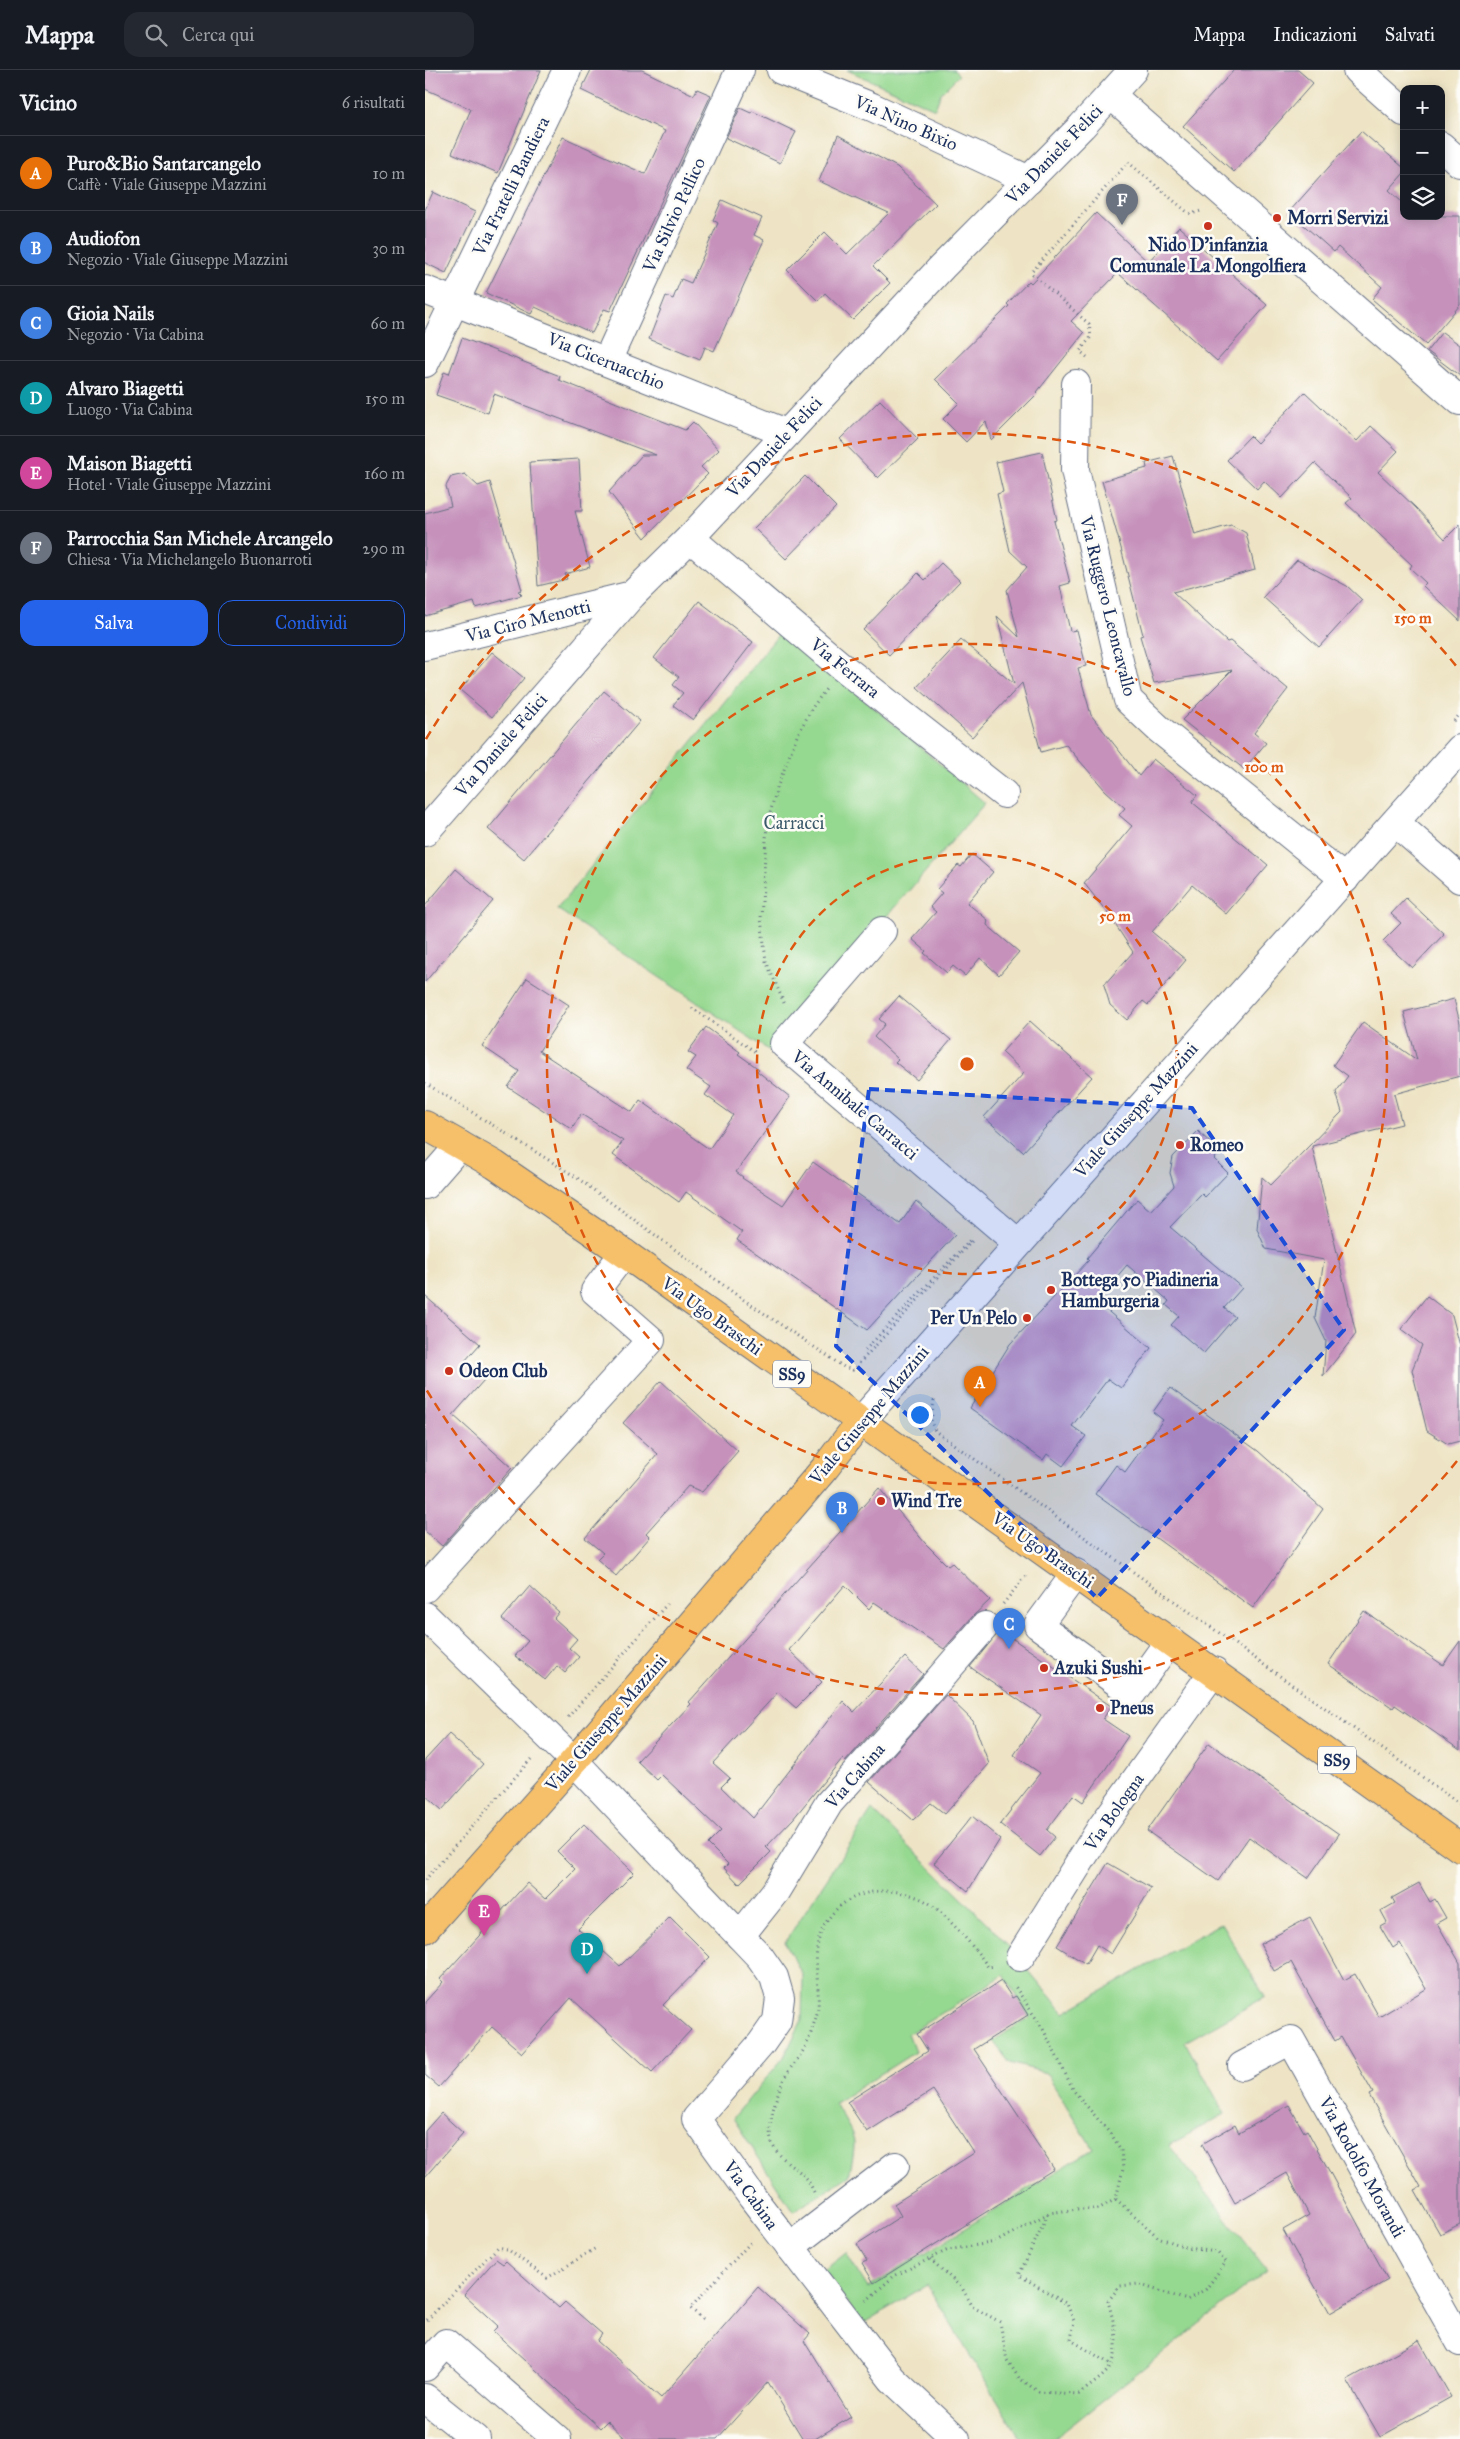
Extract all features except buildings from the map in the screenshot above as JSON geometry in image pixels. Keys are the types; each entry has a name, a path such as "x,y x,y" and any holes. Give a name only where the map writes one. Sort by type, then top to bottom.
{"main road":[{"name":"Via Ugo Braschi","path":"425,1125 495,1165 624,1253 1460,1848"},
{"name":"Viale Giuseppe Mazzini","path":"425,1929 574,1761 825,1468 860,1422"}],"street":[{"name":"Via Fratelli Bandiera","path":"425,363 567,70"},
{"name":"Via Silvio Pellico","path":"607,361 740,70"},
{"name":"Via Nino Bixio","path":"781,70 823,78 1029,180"},
{"name":"Via Daniele Felici","path":"425,832 631,596 690,538 943,267 1111,95 1133,70"},
{"path":"1357,70 1400,108"},
{"path":"1111,95 1460,401"},
{"path":"1445,149 1460,162"},
{"name":"Via Ciceruacchio","path":"425,290 786,433"},
{"name":"Via Ruggero Leoncavallo","path":"1076,384 1075,470 1128,700 1159,729 1345,879"},
{"name":"Via Ferrara","path":"690,538 842,666 1004,794"},
{"name":"Via Ciro Menotti","path":"425,646 631,596"},
{"name":"Viale Giuseppe Mazzini","path":"860,1422 1460,749"},
{"path":"1396,823 1460,879"},
{"name":"Via Annibale Carracci","path":"882,931 787,1041 1018,1243"},
{"path":"425,1185 460,1145"},
{"path":"425,1588 651,1340 595,1291 624,1253"},
{"path":"1076,1573 1038,1625 1132,1693 1170,1640"},
{"name":"Via Cabina","path":"425,1616 574,1761 760,1957 774,1977 780,1998 777,2021 761,2044 696,2119 771,2222 892,2379 956,2439"},
{"name":"Via Cabina","path":"740,1936 775,1892 829,1803 985,1626"},
{"name":"Via Bologna","path":"1010,1962 1101,1828 1214,1672"},
{"name":"Via Rodolfo Morandi","path":"1242,2066 1291,2040 1460,2342"},
{"path":"790,2247 895,2166"},
{"path":"425,2366 446,2343 557,2439"},
{"path":"425,2398 476,2439"}],"path":[{"path":"1076,384 1095,363 1080,351 1091,337 1089,324 1031,273 1128,162"},
{"path":"692,1008 772,1064 787,1041 785,1006 766,961 761,918 767,824 777,788 797,736 812,708 842,666"},
{"path":"425,1083 576,1177 741,1298 844,1367 853,1370 978,1233 865,1350"},
{"path":"934,1400 931,1422 935,1431 1460,1804"},
{"path":"985,1626 1046,1552"},
{"path":"563,1723 667,1604"},
{"path":"425,1880 537,1752"},
{"path":"829,2216 807,2180 780,2155 771,2141 772,2111 787,2072 805,2052 818,2010 816,1948 823,1926 837,1906 856,1895 881,1890 905,1893 933,1906 981,1954 988,1967 1010,1962"},
{"path":"859,2295 864,2303 894,2276 948,2250 996,2242 1049,2214 1077,2209 1098,2209 1116,2198 1123,2169 1121,2150 1113,2137 1074,2091 1043,2029 1013,1984"},
{"path":"930,2259 962,2288 973,2307 1000,2322 1007,2360 1019,2378 1039,2392 1079,2394 1112,2365 1115,2340 1108,2301 1120,2286 1138,2284 1187,2300 1206,2289 1227,2262 1217,2252 1188,2248 1158,2237 1116,2198"},
{"path":"1049,2214 1019,2275 1067,2304 1074,2321 1071,2340 1112,2365"},
{"path":"703,2319 691,2308 771,2222"},
{"path":"425,2322 498,2247 507,2248 547,2278 596,2248"}],"highlighted area":[{"path":"869,1089 1192,1108 1344,1330 1097,1598 836,1346"}],"green space":[{"path":"847,70 954,70 959,75 941,93 935,109"},
{"name":"Carracci","path":"783,629 985,803 770,1051 557,909"},
{"path":"872,1810 999,1935 1064,2013 1221,1923 1265,1997 1185,2042 1225,2114 1169,2145 1267,2270 1054,2439 1021,2439 927,2285 862,2324 824,2270 846,2253 868,2288 1093,2149 1046,2073 1010,2063 993,2041 1030,2017 1004,1975 908,2034 915,2052 835,2103 853,2136 854,2151 849,2176 793,2211 733,2118 784,2057 802,2020 803,1976 785,1942"}],"place":[{"name":"Morri Servizi","path":"1277,218"},
{"name":"Parrocchia San Michele Arcangelo","path":"1122,225"},
{"name":"Nido D'infanzia Comunale La Mongolfiera","path":"1208,226"},
{"name":"Romeo","path":"1180,1145"},
{"name":"Bottega 50 Piadineria Hamburgeria","path":"1051,1290"},
{"name":"Per Un Pelo","path":"1027,1318"},
{"name":"Odeon Club","path":"449,1371"},
{"name":"Puro&Bio Santarcangelo","path":"980,1407"},
{"name":"Wind Tre","path":"881,1501"},
{"name":"Audiofon","path":"842,1533"},
{"name":"Gioia Nails","path":"1009,1649"},
{"name":"Azuki Sushi","path":"1044,1668"},
{"name":"Pneus","path":"1100,1708"},
{"name":"Maison Biagetti","path":"484,1936"},
{"name":"Alvaro Biagetti","path":"587,1974"}]}
